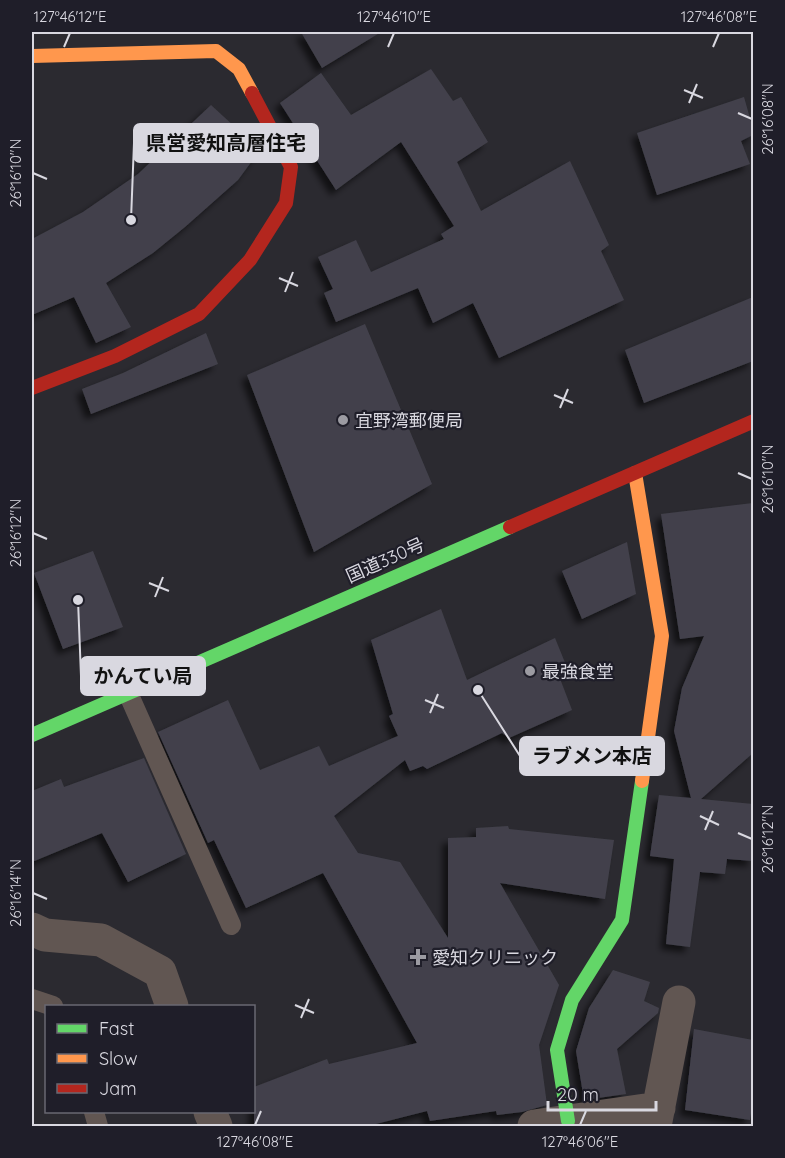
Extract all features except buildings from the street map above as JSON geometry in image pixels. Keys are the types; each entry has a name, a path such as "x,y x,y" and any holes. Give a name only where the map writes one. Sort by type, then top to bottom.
{"main road":[{"path":"32,56 216,51 239,69 291,167 286,203 250,260 199,314 115,356 32,388"},
{"name":"国道330号","path":"32,735 753,421"},
{"path":"568,1121 556,1050 572,1000 622,920 662,636 635,473"}],"street":[{"path":"32,929 45,935 101,940 160,972 172,1005"},
{"path":"534,1126 568,1121 657,1117 679,1002"}],"lane":[{"path":"128,693 231,924"},
{"path":"32,999 50,1005"}],"traffic: fast":[{"path":"32,735 510,527"},
{"path":"568,1121 557,1050 572,1000 622,920 642,781"}],"traffic: slow":[{"path":"32,56 216,51 239,69 252,93"},
{"path":"635,473 662,636 642,781"}],"traffic: jam":[{"path":"32,388 115,356 199,314 250,260 286,203 291,167 252,93"},
{"path":"510,527 754,421"}],"place":[{"name":"県営愛知高層住宅","path":"131,220"},
{"name":"宜野湾郵便局","path":"343,420"},
{"name":"かんてい局","path":"78,600"},
{"name":"最強食堂","path":"530,671"},
{"name":"ラブメン本店","path":"478,690"},
{"name":"愛知クリニック","path":"418,957"}]}
